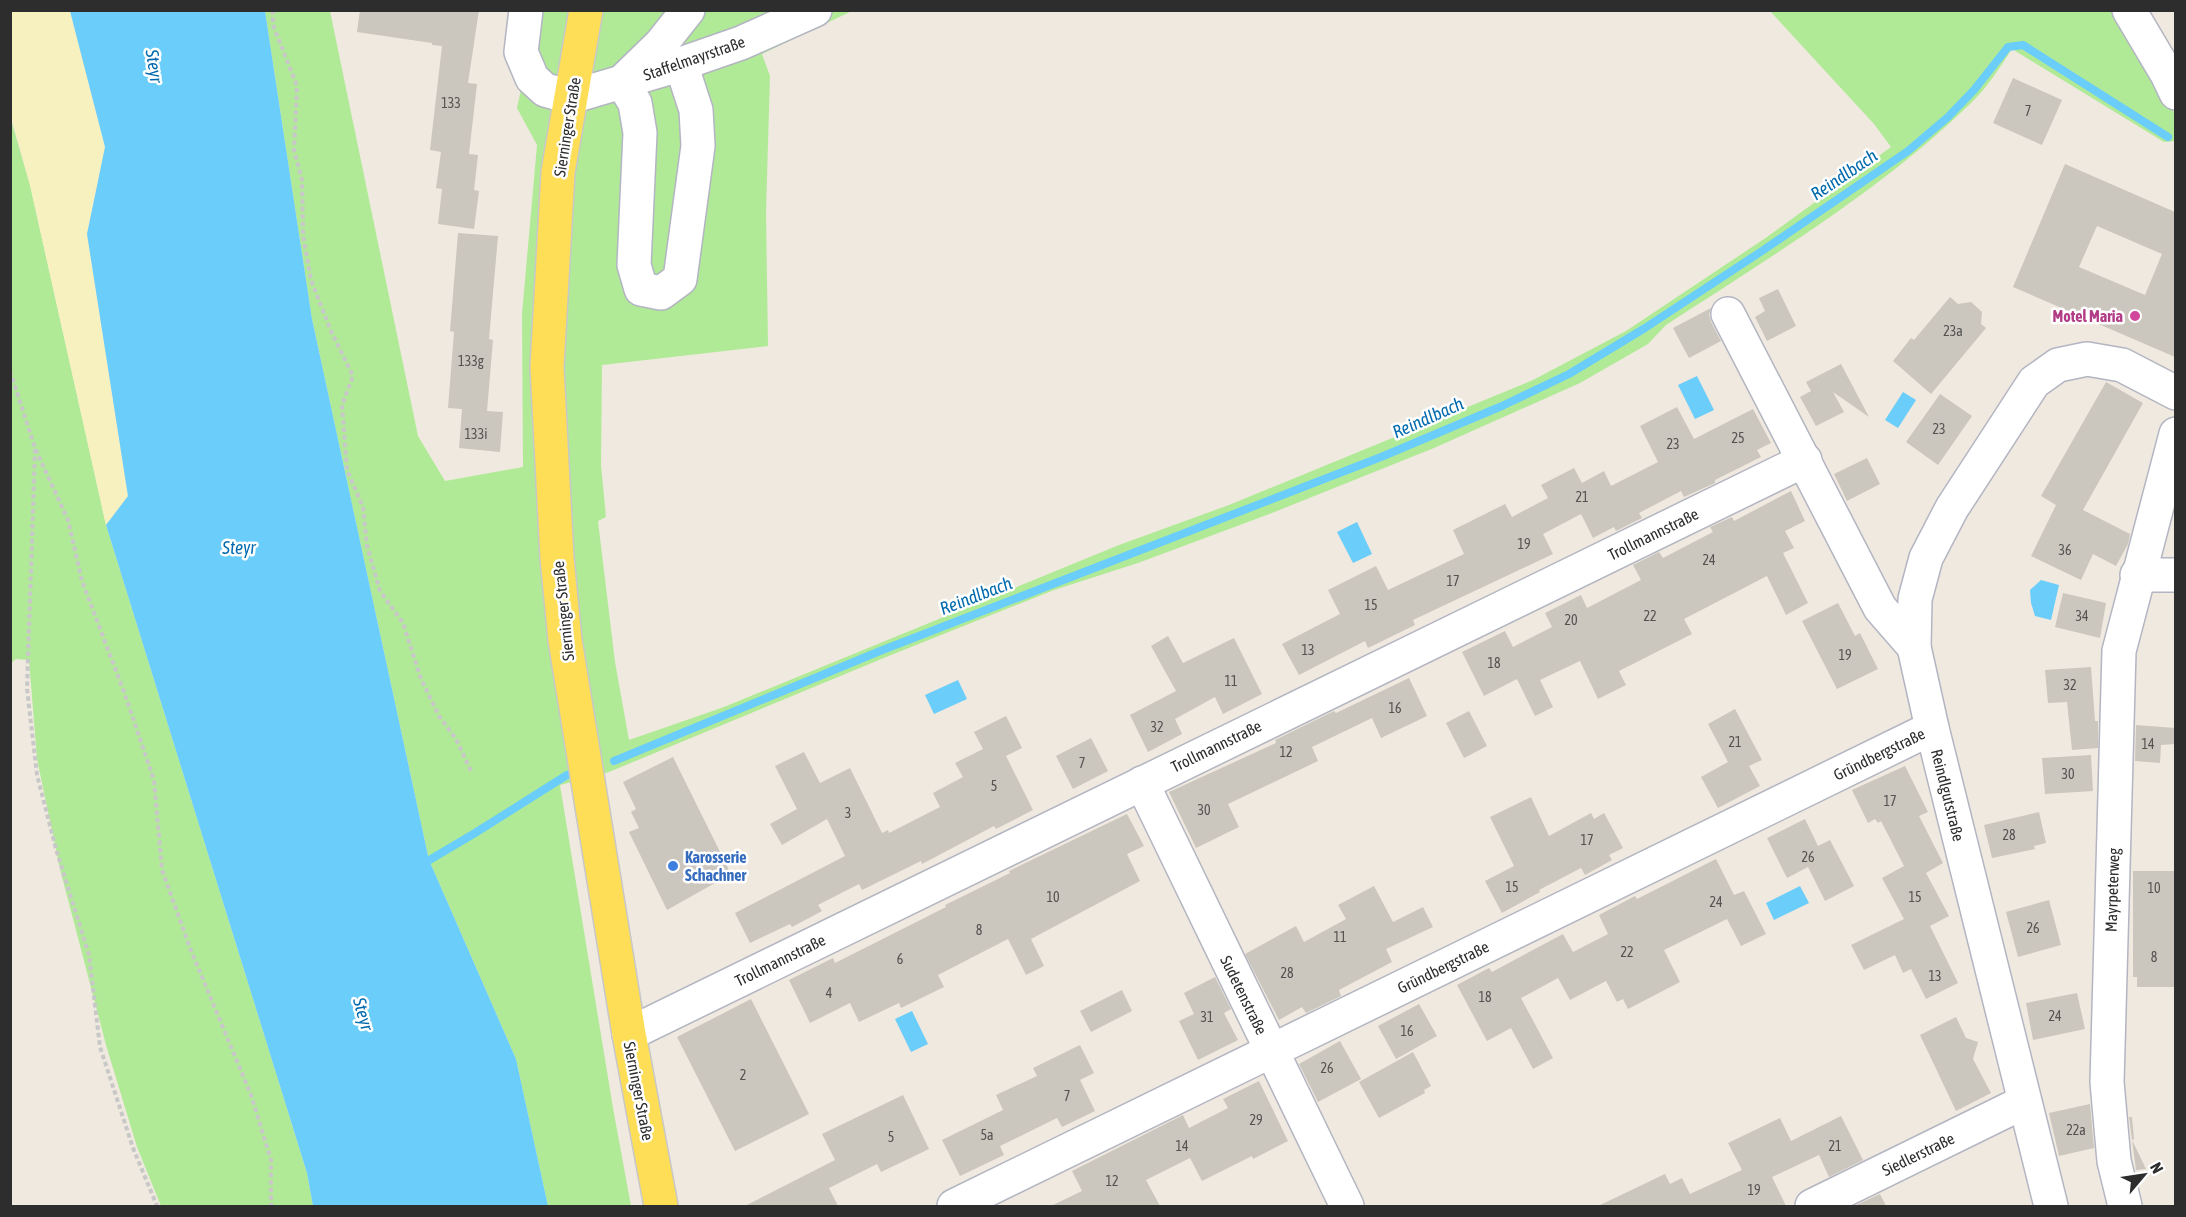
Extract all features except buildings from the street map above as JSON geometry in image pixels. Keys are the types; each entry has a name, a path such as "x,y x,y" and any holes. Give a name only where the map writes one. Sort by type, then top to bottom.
{"main road":[{"name":"Sierninger Straße","path":"586,10 558,172 547,367 556,546 565,640 628,1034 661,1206"}],"street":[{"path":"526,10 521,52 532,78 545,90 571,97"},
{"path":"681,64 696,110 698,146 680,279 661,293 641,289 634,265 640,133 635,103 622,82 661,44 688,10"},
{"path":"2129,10 2167,74 2175,93"},
{"name":"Staffelmayrstraße","path":"571,97 681,64 741,43 810,12"},
{"path":"1728,314 1880,608 1914,647"},
{"name":"Reindlgutstraße","path":"2051,1206 1932,728 1914,647 1915,599 1926,558 1952,507 2034,382 2058,365 2087,359 2122,365 2175,393"},
{"name":"Mayrpeterweg","path":"2125,1206 2114,1161 2107,1082 2119,651 2175,434"},
{"name":"Trollmannstraße","path":"628,1034 1805,460"},
{"path":"2137,575 2175,576"},
{"name":"Gründbergstraße","path":"954,1206 1932,728"},
{"name":"Sudetenstraße","path":"1142,783 1347,1206"},
{"name":"Siedlerstraße","path":"1812,1206 2024,1102"}],"path":[{"path":"273,10 273,25 297,86 294,150 302,180 303,235 310,280 352,376 342,405 346,459 347,470 363,507 366,546 380,591 403,623 421,679 439,716 456,738 471,771"},
{"path":"10,371 35,448 68,520 82,581 154,780 162,870 207,992 252,1095 271,1160 270,1206"},
{"path":"35,448 27,689 37,775 56,849 89,955 100,1047 133,1148 156,1206"}],"green space":[{"path":"772,10 773,13 779,10 852,11 762,54 770,76 766,212 768,346 602,365 601,465 606,517 598,521 615,662 629,740 724,707 1119,545 1229,505 1533,380 1626,331 1767,237 1891,147 1874,124 1770,11 2122,11 2145,61 2175,114 2175,141 2164,142 2012,49 1977,97 1901,165 1785,248 1666,325 1648,344 1580,383 1434,448 1272,513 1138,563 1054,590 609,772 560,785 631,1206 548,1206 516,1059 429,860 312,319 265,11 330,11 418,436 445,481 523,467 522,314 537,145 517,108 538,11"},
{"path":"10,116 30,185 106,525 307,1173 313,1206 161,1206 137,1147 106,1045 60,869 37,759 29,660 16,659 11,663"}],"sand":[{"path":"10,11 70,11 105,147 87,234 128,497 106,525 30,185 11,116"}],"water":[{"name":"Steyr","path":"70,11 265,11 312,319 429,860 516,1059 548,1206 313,1206 307,1173 106,525 128,496 87,234 105,147"},
{"path":"1697,376 1714,410 1695,419 1678,385"},
{"path":"1903,392 1916,400 1898,428 1885,420"},
{"path":"1357,522 1372,554 1353,563 1337,532"},
{"path":"2041,580 2059,585 2051,620 2035,616 2031,603 2030,590"},
{"path":"958,680 967,699 934,714 925,695"},
{"path":"1800,886 1809,903 1774,920 1766,903"},
{"path":"912,1011 928,1044 911,1052 895,1019"}],"waterway":[{"name":"Reindlbach","path":"614,761 880,651 1381,457 1502,406 1569,374 1645,328 1908,151 1948,117 1974,90 2008,47 2023,45 2168,137"},
{"path":"421,865 567,775"}],"place":[{"name":"Motel Maria","path":"2135,316"},
{"name":"Karosserie Schachner","path":"673,866"}]}
